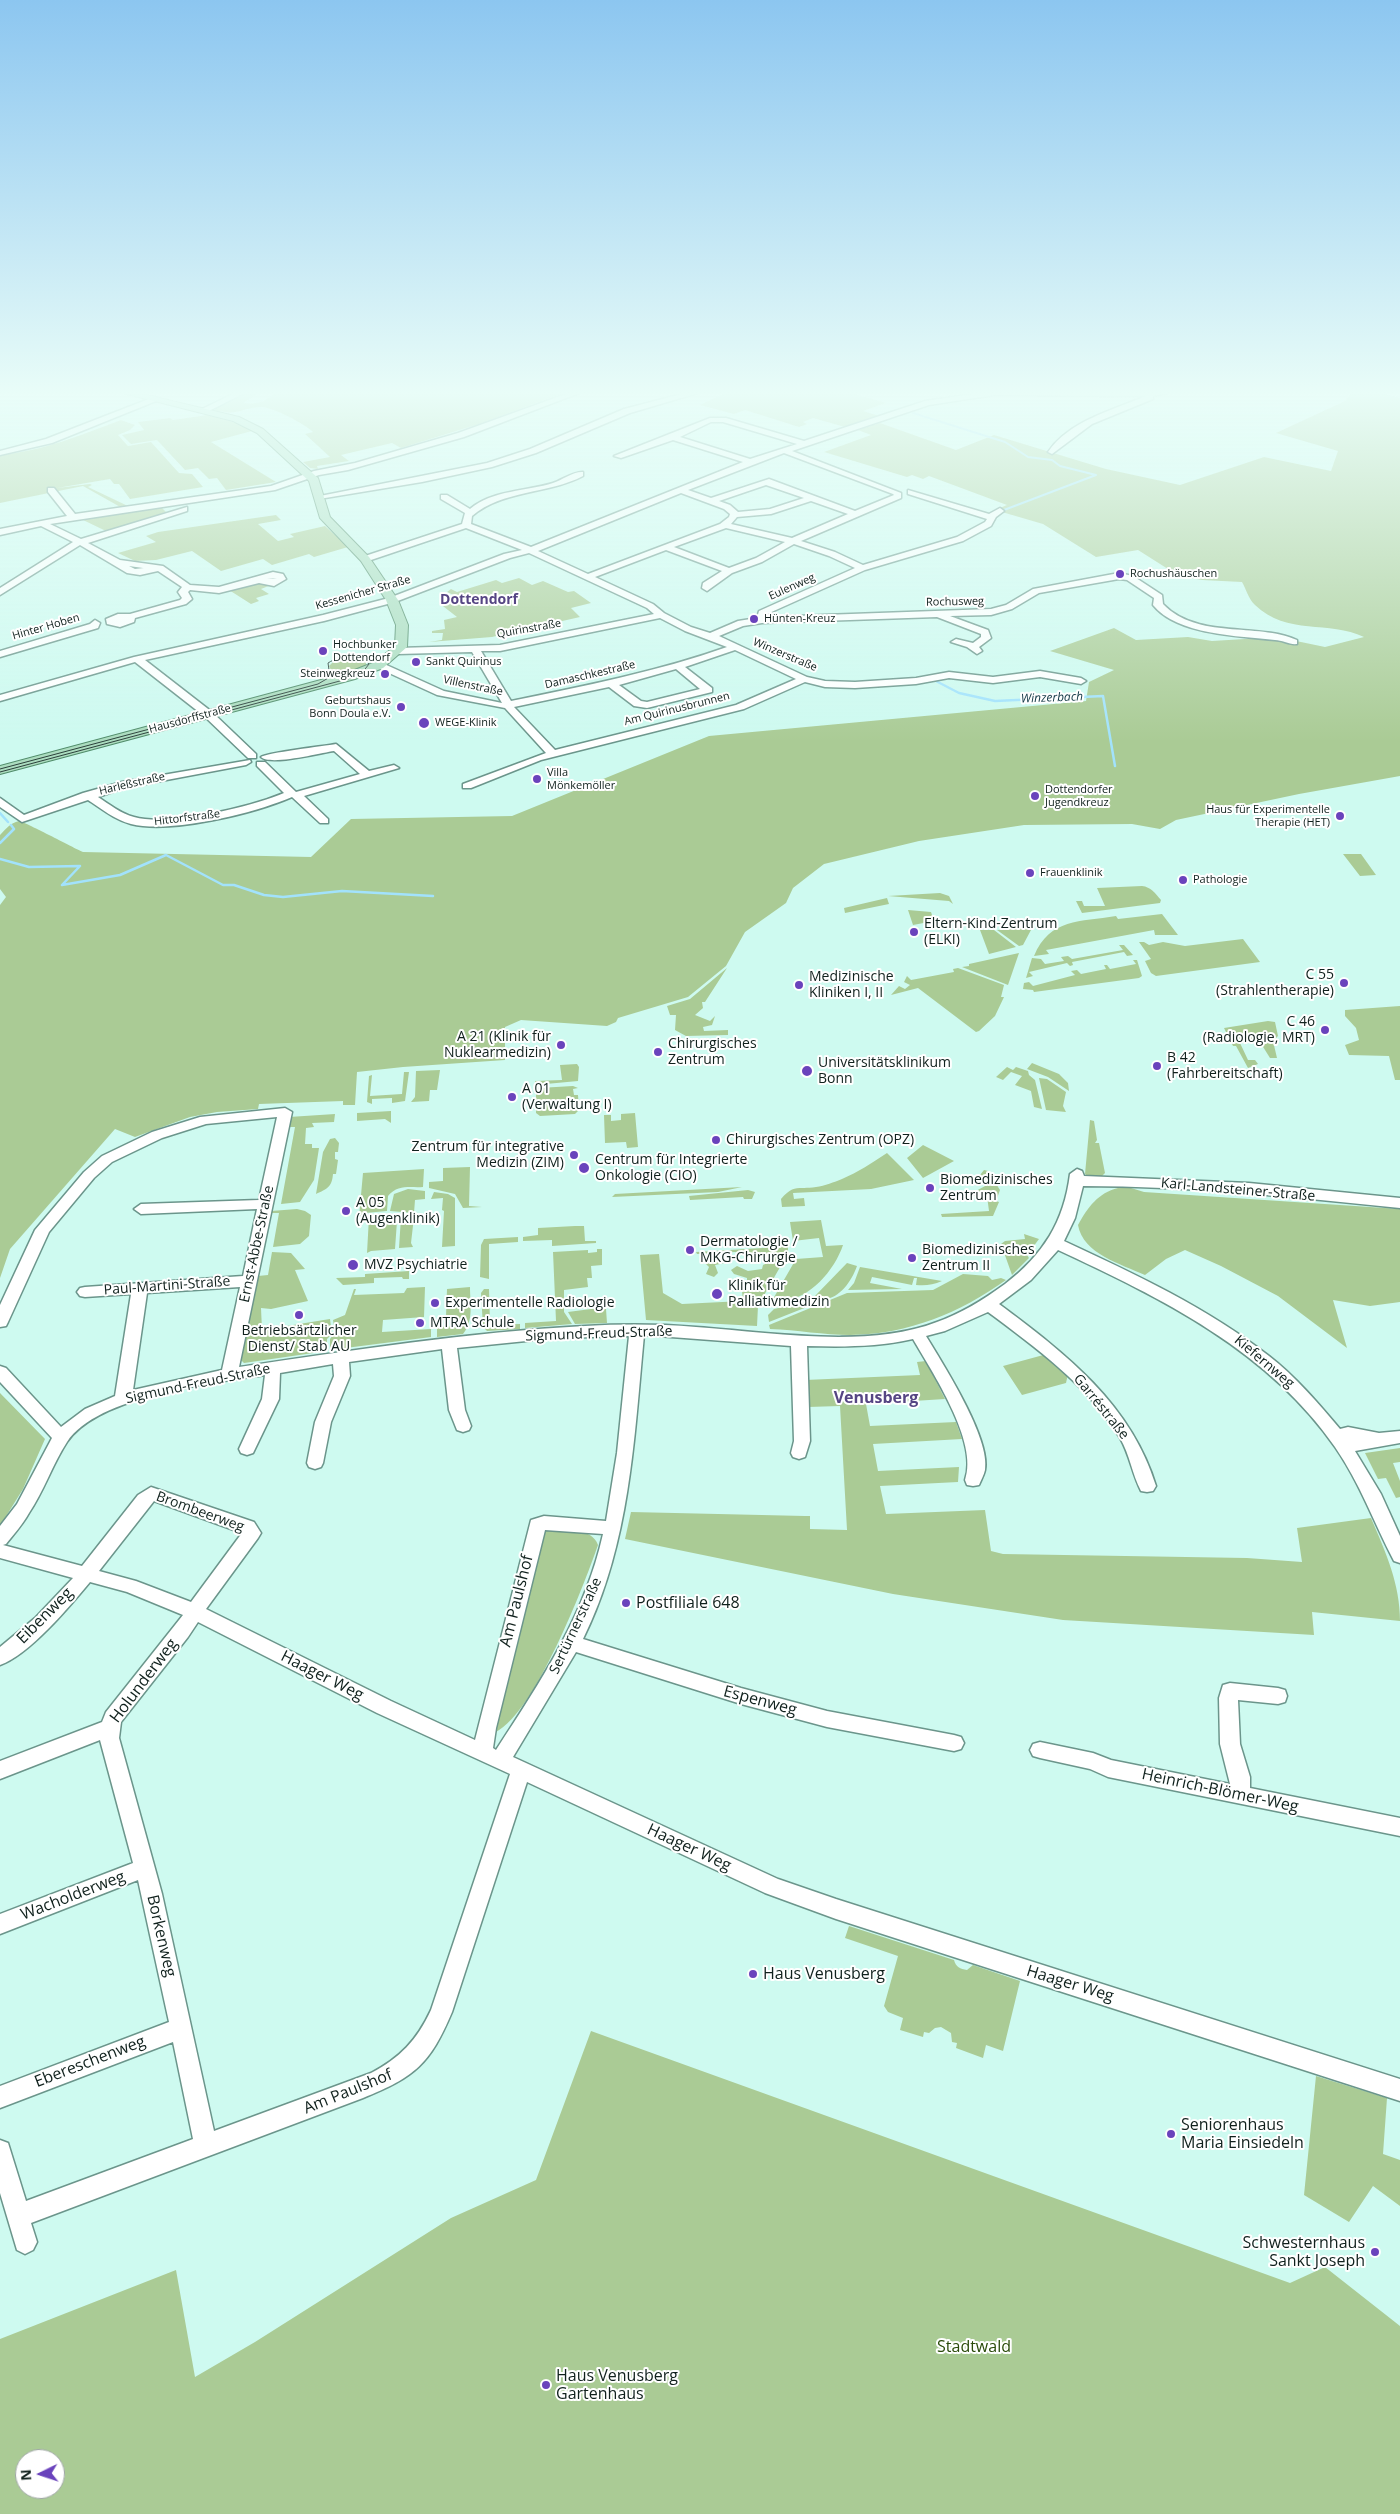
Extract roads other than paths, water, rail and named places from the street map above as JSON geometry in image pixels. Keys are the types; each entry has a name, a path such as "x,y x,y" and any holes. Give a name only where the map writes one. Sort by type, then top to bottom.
{"main road":[{"path":"322,507 325,518 365,559 392,600 403,631 403,642 398,651"},
{"name":"Hausdorffstraße","path":"0,770 333,682 379,665 398,651"}],"street":[{"path":"65,507 73,517"},
{"path":"0,532 73,517 142,507"},
{"path":"171,507 177,511"},
{"path":"0,592 72,545 193,507"},
{"path":"462,507 470,512"},
{"path":"365,559 466,525 466,518 470,512 480,507"},
{"name":"Kessenicher Straße","path":"0,698 137,659 324,618 392,600 498,560 600,525 640,507"},
{"path":"725,507 730,509 734,515"},
{"path":"734,515 771,511 783,507"},
{"path":"837,507 857,515"},
{"path":"707,588 706,585 730,571 759,560 793,541 873,507"},
{"path":"959,507 992,518"},
{"name":"Eulenweg","path":"762,620 762,613 862,568 960,539 988,524 1000,511"},
{"path":"588,577 726,525 734,515"},
{"path":"41,523 81,542 134,572 143,572 150,568 160,568 188,587 219,590 261,580"},
{"name":"Winzerstraße","path":"466,525 530,550 650,606 661,615 688,629 735,647 804,679 847,686 916,681 946,676 993,680 1040,674 1081,681"},
{"path":"726,525 793,541 832,554 862,568"},
{"path":"668,548 730,571"},
{"name":"Rochusweg","path":"709,637 741,623 762,620 998,611 1036,592 1124,575 1159,597 1158,605 1162,609 1189,623 1248,635 1282,636 1294,642"},
{"path":"130,617 185,601 187,597 183,592 188,587"},
{"path":"940,614 945,620 985,632 986,638 975,649 956,642"},
{"name":"Quirinstraße","path":"398,651 475,649 522,644 661,615"},
{"name":"Hinter Hoben","path":"0,654 96,626 95,623"},
{"name":"Damaschkestraße","path":"508,705 611,684 678,666 735,647"},
{"path":"475,649 508,705 552,753"},
{"path":"137,659 208,714 249,759"},
{"name":"Villenstraße","path":"379,665 441,693 494,706 508,705"},
{"path":"611,684 638,704 647,706 708,690 678,666"},
{"name":"Am Quirinusbrunnen","path":"468,786 552,753 740,707 804,679"},
{"name":"Harleßstraße","path":"0,802 22,818 87,795 143,780 249,759 252,765 286,756 336,747 367,775"},
{"path":"264,761 294,794 324,821"},
{"name":"Hittorfstraße","path":"87,795 128,819 154,823 216,815 394,768"},
{"name":"Ernst-Abbe-Straße","path":"0,1322 42,1230 88,1175 107,1159 157,1135 205,1120 285,1112 229,1376"},
{"name":"Karl-Landsteiner-Straße","path":"1076,1178 1249,1188 1400,1203"},
{"name":"Sigmund-Freud-Straße","path":"61,1437 89,1414 123,1399 272,1368 449,1343 538,1335 637,1330 873,1342 918,1335 945,1326 988,1304 1018,1284 1044,1259 1056,1243 1069,1217 1076,1178"},
{"path":"141,1209 265,1204"},
{"name":"Kiefernweg","path":"1056,1243 1176,1300 1230,1333 1289,1380 1341,1442 1376,1502 1400,1556"},
{"name":"Paul-Martini-Straße","path":"86,1292 249,1280"},
{"path":"123,1399 140,1288"},
{"name":"Garréstraße","path":"988,1304 1037,1341 1084,1382 1123,1432 1145,1473 1147,1486"},
{"name":"Sertürnerstraße","path":"491,1756 530,1715 571,1643 601,1575 620,1494 637,1330"},
{"path":"918,1335 947,1383 965,1424 977,1469 973,1480"},
{"path":"799,1339 802,1441 799,1453"},
{"path":"449,1343 458,1410 463,1426"},
{"path":"315,1463 323,1422 342,1376 341,1358"},
{"path":"247,1449 251,1435 270,1403 273,1387 272,1368"},
{"path":"0,1372 61,1437 23,1509 0,1539"},
{"path":"1341,1442 1400,1437"},
{"name":"Brombeerweg","path":"87,1573 144,1500 151,1494 159,1494 248,1527 252,1533 195,1612"},
{"name":"Am Paulshof","path":"491,1756 486,1728 537,1525 544,1523 613,1528"},
{"name":"Haager Weg","path":"0,1551 130,1586 195,1612 384,1707 797,1896 1400,2090"},
{"name":"Eibenweg","path":"0,1656 29,1633 87,1573"},
{"name":"Holunderweg","path":"0,1770 109,1728 113,1718 182,1632 195,1612"},
{"name":"Espenweg","path":"571,1643 770,1704 841,1722 954,1743"},
{"path":"1240,1795 1240,1777 1230,1744 1228,1698 1230,1691 1278,1696"},
{"name":"Borkenweg","path":"109,1728 109,1738 120,1782 145,1868 206,2146"},
{"name":"Heinrich-Blömer-Weg","path":"1040,1750 1093,1761 1108,1768 1400,1827"},
{"name":"Am Paulshof","path":"18,2216 396,2074 409,2064 433,2031 441,2012 521,1771"},
{"name":"Wacholderweg","path":"0,1924 145,1868"},
{"name":"Ebereschenweg","path":"0,2097 181,2028"},
{"path":"0,2151 25,2242"}],"waterway":[{"name":"Winzerbach","path":"1004,510 1011,507"},
{"name":"Winzerbach","path":"934,680 959,693 995,701 1103,696 1115,766"},
{"path":"0,813 8,822"},
{"path":"0,843 14,829 11,825"},
{"path":"0,859 29,867 80,866 62,885 120,875 166,855 223,885 234,885 264,895 283,897 342,891 433,896"}],"tram line":[{"path":"0,769 318,684 330,677 328,663 338,658 355,656 369,664 362,673 351,678 0,772"}],"place":[{"name":"Rochushäuschen","path":"1120,574"},
{"name":"Hünten-Kreuz","path":"754,619"},
{"name":"Hochbunker Dottendorf","path":"323,651"},
{"name":"Sankt Quirinus","path":"416,662"},
{"name":"Steinwegkreuz","path":"385,674"},
{"name":"Geburtshaus Bonn Doula e.V.","path":"401,707"},
{"name":"WEGE-Klinik","path":"424,723"},
{"name":"Villa Mönkemöller","path":"537,779"},
{"name":"Dottendorfer Jugendkreuz","path":"1035,796"},
{"name":"Haus für Experimentelle Therapie (HET)","path":"1340,816"},
{"name":"Frauenklinik","path":"1030,873"},
{"name":"Pathologie","path":"1183,880"},
{"name":"Eltern-Kind-Zentrum (ELKI)","path":"914,932"},
{"name":"C 55 (Strahlentherapie)","path":"1344,983"},
{"name":"Medizinische Kliniken I, II","path":"799,985"},
{"name":"C 46 (Radiologie, MRT)","path":"1325,1030"},
{"name":"A 21 (Klinik für Nuklearmedizin)","path":"561,1045"},
{"name":"Chirurgisches Zentrum","path":"658,1052"},
{"name":"B 42 (Fahrbereitschaft)","path":"1157,1066"},
{"name":"Universitätsklinikum Bonn","path":"807,1071"},
{"name":"A 01 (Verwaltung I)","path":"512,1097"},
{"name":"Chirurgisches Zentrum (OPZ)","path":"716,1140"},
{"name":"Zentrum für integrative Medizin (ZIM)","path":"574,1155"},
{"name":"Centrum für Integrierte Onkologie (CIO)","path":"584,1168"},
{"name":"Biomedizinisches Zentrum","path":"930,1188"},
{"name":"A 05 (Augenklinik)","path":"346,1211"},
{"name":"Dermatologie / MKG-Chirurgie","path":"690,1250"},
{"name":"Biomedizinisches Zentrum II","path":"912,1258"},
{"name":"MVZ Psychiatrie","path":"353,1265"},
{"name":"Klinik für Palliativmedizin","path":"717,1294"},
{"name":"Experimentelle Radiologie","path":"435,1303"},
{"name":"Betriebsärtzlicher Dienst/ Stab AU","path":"299,1315"},
{"name":"MTRA Schule","path":"420,1323"},
{"name":"Postfiliale 648","path":"626,1603"},
{"name":"Haus Venusberg","path":"753,1974"},
{"name":"Seniorenhaus Maria Einsiedeln","path":"1171,2134"},
{"name":"Schwesternhaus Sankt Joseph","path":"1375,2252"},
{"name":"Haus Venusberg Gartenhaus","path":"546,2385"}],"district":[{"name":"Dottendorf","path":"479,600"},
{"name":"Venusberg","path":"876,1398"}],"park label":[{"name":"Stadtwald","path":"974,2347"}]}
